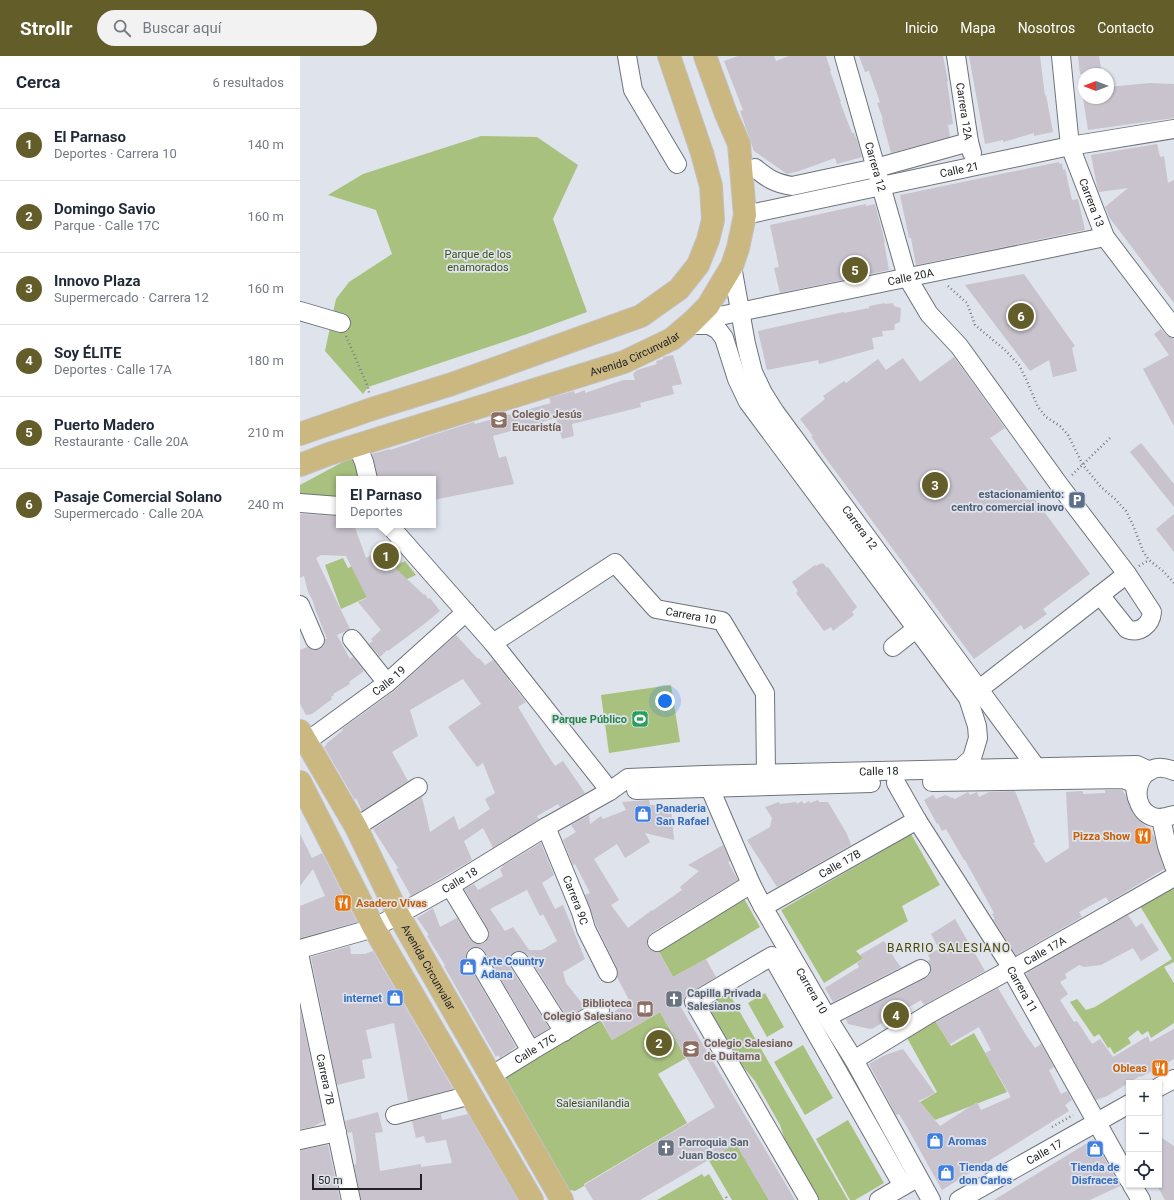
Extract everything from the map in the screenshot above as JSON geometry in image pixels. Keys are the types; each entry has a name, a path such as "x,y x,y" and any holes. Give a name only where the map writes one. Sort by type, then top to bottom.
{"main road":[{"path":"300,434 372,409 452,384 642,316 679,289 698,265 708,240 713,220 711,186 702,153 669,56"},
{"name":"Avenida Circunvalar","path":"300,465 357,445 624,362 672,339 691,324 708,306 732,266 738,248 745,215 739,144 726,114 705,56"},
{"path":"346,418 357,445"},
{"name":"Avenida Circunvalar","path":"303,736 356,827 398,914 562,1200"},
{"path":"300,782 374,928 532,1200"}],"street":[{"path":"627,56 634,90 677,164"},
{"name":"Carrera 12","path":"844,56 907,277 930,314 959,346 1060,486 1127,574 1152,612 1151,618 1148,623 1139,630 1133,631 1127,629 1100,595"},
{"name":"Carrera 12A","path":"956,56 969,142 975,166"},
{"name":"Carrera 13","path":"1061,56 1070,146 1105,236 1174,328"},
{"name":"Calle 21","path":"745,215 1070,146 1174,129"},
{"name":"Calle 21","path":"755,168 769,180 779,184 792,186 876,168 969,142"},
{"name":"Calle 20A","path":"691,324 741,312 1105,236"},
{"name":"Carrera 12","path":"732,266 746,344 753,372 756,397"},
{"path":"300,311 341,323"},
{"name":"Carrera 12","path":"691,324 709,325 718,330 724,338 737,379 775,412 923,624 974,694 1036,767"},
{"path":"357,445 364,462 367,476"},
{"path":"300,503 336,506"},
{"path":"393,528 493,643 610,790"},
{"name":"Carrera 10","path":"493,643 615,563 656,609 722,621 765,693 766,773"},
{"path":"974,694 1127,574"},
{"path":"300,605 315,640"},
{"name":"Calle 19","path":"303,736 387,683 466,612"},
{"path":"893,647 923,624"},
{"path":"352,639 387,683"},
{"name":"Carrera 12","path":"960,769 972,758 978,738 974,694"},
{"name":"Calle 18","path":"300,949 374,928 450,886 546,827 610,790 707,781 766,773 1137,765 1150,771"},
{"path":"1174,771 1168,768 1159,768 1150,771 1145,774 1138,785 1155,811 1174,866"},
{"name":"Calle 18","path":"707,781 896,783 1123,779 1134,783 1155,811"},
{"name":"Carrera 10","path":"707,781 751,884 763,907 827,1017 854,1060 931,1200"},
{"name":"Carrera 11","path":"896,783 917,820 1008,962 1010,969 1126,1175"},
{"path":"356,827 418,787"},
{"name":"Calle 17B","path":"763,907 917,820"},
{"name":"Carrera 9C","path":"546,827 581,912 586,929 608,973"},
{"name":"Calle 17A","path":"854,1060 929,1014 1025,962 1174,877"},
{"path":"657,942 751,884"},
{"path":"450,886 479,934"},
{"path":"808,1200 694,1002 772,956 906,1184 879,1200"},
{"path":"476,957 531,1051"},
{"name":"Carrera 7B","path":"300,958 351,1200"},
{"path":"520,961 564,1032"},
{"path":"827,1017 921,969"},
{"name":"Calle 17C","path":"491,1076 600,1010"},
{"path":"1162,1085 1174,1079"},
{"path":"396,1115 471,1095"},
{"name":"Calle 17","path":"959,1200 1126,1106"},
{"path":"300,1140 336,1132"},
{"path":"1134,1188 1141,1200"}],"path":[{"path":"942,270 948,286 967,303 975,325 1005,350 1018,365 1026,379 1038,407 1046,417 1060,426 1068,435 1083,465 1100,487 1115,499 1126,511 1133,525 1142,551 1149,560 1163,571 1174,583"},
{"path":"341,323 368,387 372,409"},
{"path":"1060,486 1111,437"}],"green space":[{"name":"Parque de los enamorados","path":"481,136 537,137 578,165 553,219 587,312 527,334 368,387 363,394 325,351 336,299 349,282 392,254 376,210 328,195 363,174"},
{"path":"354,456 364,476 336,476 336,497 300,496 300,485"},
{"path":"343,558 348,568 356,564 363,581 405,561 416,575 341,609 325,565"},
{"name":"Parque Público","path":"671,685 680,742 609,753 601,695"},
{"path":"911,834 940,885 902,906 908,921 856,951 861,956 863,955 864,958 824,983 781,910"},
{"path":"1174,883 1174,962 1164,967 1174,983 1174,1023 1151,1038 1148,1031 1142,1035 1138,1030 1128,1038 1131,1043 1114,1054 1099,1034 1094,1037 1070,1002 1077,999 1086,1010 1095,1007 1172,959 1140,906"},
{"path":"742,895 760,927 673,977 657,948"},
{"path":"726,988 848,1200 815,1200 790,1155 780,1125 755,1081 734,1056 706,1014 711,1007 711,998"},
{"path":"765,993 784,1027 767,1037 748,1003"},
{"name":"Salesianilandia","path":"660,1012 686,1058 658,1074 687,1123 584,1184 584,1186 575,1191 566,1189 503,1079 600,1019 612,1040"},
{"path":"934,1019 951,1046 974,1033 1007,1092 935,1120 920,1102 937,1092 906,1036"},
{"path":"803,1045 833,1098 805,1115 774,1062"},
{"path":"848,1120 884,1183 855,1200 850,1200 816,1139"},
{"path":"736,1144 769,1200 732,1200 708,1159"},
{"path":"702,1174 704,1177 709,1174 724,1200 657,1200"}],"building":[{"path":"738,56 774,56 776,61 789,56 826,56 840,102 852,133 854,133 857,140 862,157 837,164 835,158 787,174 754,151 740,111 743,110 724,61"},
{"path":"859,56 943,56 948,81 953,124 948,125 950,137 891,153 882,120 883,119 877,103 880,102 869,71 865,72"},
{"path":"969,56 1040,56 1045,96 1046,95 1053,132 1034,136 1034,133 1003,142 1003,140 985,144"},
{"path":"1078,56 1099,56 1101,68 1079,68"},
{"path":"1150,83 1174,84 1174,118 1088,130 1084,104 1114,104 1114,86"},
{"path":"1157,144 1160,157 1164,156 1168,183 1174,180 1174,303 1109,217 1105,207 1128,188 1099,192 1091,155"},
{"path":"1059,162 1059,164 1062,163 1063,170 1065,169 1072,200 1078,199 1085,230 916,265 900,195"},
{"path":"866,204 866,206 875,204 885,242 889,270 780,293 774,268 779,267 770,225"},
{"path":"1024,274 1075,346 1072,348 1077,371 1053,377 1049,360 1030,371 965,285"},
{"path":"893,303 894,306 901,308 900,322 895,324 894,330 882,331 883,336 872,338 874,349 819,364 818,360 767,370 758,331 869,308 869,306"},
{"path":"1161,329 1166,335 1174,339 1174,426 1143,369 1169,355 1154,334"},
{"path":"673,355 682,384 672,386 674,394 640,403 641,407 572,424 574,436 562,439 556,418 493,436 499,458 506,456 514,484 436,499 436,476 377,476 372,454 390,450 474,422 475,424 551,403 549,398 574,391 575,394 585,390 585,393 623,380 635,380 633,374 637,370 657,364 656,361 663,359 663,357"},
{"path":"954,357 1005,428 990,438 1090,574 1043,609 1047,614 1024,630 1021,625 974,659 822,453 811,436 813,436 800,419 825,399 823,396 844,381 846,383 878,359 886,370 903,358 920,382"},
{"path":"1141,443 1174,484 1174,507 1130,452"},
{"path":"300,514 336,516 336,528 355,528 366,558 386,548 396,561 390,563 424,595 425,594 428,599 430,598 440,611 388,651 387,650 380,657 369,644 373,641 371,639 381,630 358,602 367,598 346,556 321,555 316,558 350,629 337,635 350,659 353,657 364,671 349,682 350,684 333,694 334,695 331,697 332,699 312,714 306,715 300,704 300,650 307,647 313,650 319,650 324,646 325,639 327,639 313,601 308,592 304,576 300,578"},
{"path":"1174,514 1174,552 1156,529"},
{"path":"823,563 827,568 828,567 857,607 852,612 854,615 833,631 831,627 824,631 796,593 798,591 792,582 815,565 816,566"},
{"path":"456,635 485,665 493,660 526,702 518,707 555,766 563,761 585,793 560,807 558,804 537,816 539,819 493,848 483,828 464,841 472,860 411,896 396,869 398,868 373,829 422,797 430,832 454,816 459,830 490,809 485,799 495,793 483,763 477,767 448,727 481,704 463,679 410,710 418,736 392,752 408,781 362,811 356,798 355,800 324,747 343,730 342,729 394,691"},
{"path":"1105,790 1122,790 1133,814 1149,829 1155,838 1164,869 1109,902 1106,897 1079,912 1082,917 1016,955 993,919 995,919 992,914 994,913 965,860 946,829 942,831 938,823 937,824 924,800 933,795 936,799 945,795 955,799 968,792 970,795 977,792 979,797 989,792 1015,791 1035,842 1033,843 1046,863 1069,848 1066,792 1083,791 1083,794 1105,793"},
{"path":"649,800 650,805 671,806 674,840 645,833 650,842 625,858 617,844 594,859 619,900 611,905 628,928 682,890 680,887 699,871 688,865 723,845 730,861 728,862 738,880 651,933 648,937 647,943 648,947 652,951 659,952 673,977 706,959 716,977 689,993 685,996 684,1002 679,1004 795,1200 769,1200 736,1144 640,1200 593,1200 584,1185 715,1107 660,1012 612,1040 602,1021 610,1014 630,1002 617,977 617,968 596,925 585,895 590,893 575,864 573,865 563,840 576,832 571,825 589,815 590,824 601,816 603,819 626,810 622,802"},
{"path":"818,800 819,802 828,802 847,834 851,845 777,887 747,840 770,827 772,818 765,807 779,802 780,804 796,802 797,804 802,801 804,804 809,801 810,803"},
{"path":"300,834 312,858 322,853 357,922 300,938 300,906 325,896 313,869 300,886"},
{"path":"541,843 554,875 542,883 555,909 563,905 585,959 563,972 566,983 585,1007 567,1017 528,955 524,952 514,952 510,956 510,967 549,1028 535,1037 485,952 482,948 470,948 467,951 467,962 516,1047 500,1058 498,1055 496,1057 444,966 445,965 427,936 429,935 417,918 433,908 440,927 457,918 474,943 485,943 488,939 488,929 464,889 474,884 478,890 503,876 500,869 503,867 502,866","holes":["527,890 540,916 543,914 557,941 542,950 529,950 513,927 505,931 490,909"]},
{"path":"1128,915 1136,927 1142,923 1159,950 1141,961 1133,948 1101,965 1084,967 1079,965 1065,974 1067,978 1060,982 1068,994 1060,1000 1074,1022 1077,1021 1092,1044 1100,1039 1113,1057 1148,1036 1150,1042 1174,1029 1174,1059 1141,1077 1140,1076 1133,1080 1126,1080 1126,1084 1107,1096 1096,1100 1026,975 1028,974 1027,973"},
{"path":"955,919 985,971 924,1005 921,1000 872,1029 848,1024 846,1019 930,975 931,969 928,961 930,959 928,955 939,949 931,934"},
{"path":"884,941 901,967 833,1002 825,988 859,967 857,963 863,959 860,955"},
{"path":"350,946 351,954 365,954 373,951 453,1089 408,1101 394,1023 366,1030 372,1058 362,1060 365,1078 337,1085 311,957"},
{"path":"998,988 1035,1048 1041,1044 1054,1067 1049,1070 1061,1094 1067,1091 1072,1100 1065,1105 1069,1111 942,1190 907,1127 899,1114 896,1115 869,1064 885,1055 903,1049 935,1093 919,1101 940,1126 977,1102 981,1110 1011,1097 985,1053 991,1050 979,1027 950,1044 936,1022"},
{"path":"300,1009 324,1121 312,1127 300,1129"},
{"path":"378,1112 383,1132 375,1133 380,1171 421,1164 421,1167 452,1163 446,1140 426,1143 424,1136 416,1138 412,1121 441,1114 442,1120 468,1114 518,1200 361,1200 354,1165 356,1164 356,1156 352,1132 348,1133 345,1121"},
{"path":"1162,1138 1174,1146 1174,1200 1165,1200 1159,1189 1162,1188"},
{"path":"1094,1139 1120,1186 1090,1200 994,1200"},
{"path":"328,1145 340,1200 300,1200 300,1150"}],"place":[{"name":"Puerto Madero","path":"855,270"},
{"name":"Pasaje Comercial Solano","path":"1021,316"},
{"name":"Colegio Jesús Eucaristía","path":"499,420"},
{"name":"Innovo Plaza","path":"935,485"},
{"name":"estacionamiento: centro comercial inovo","path":"1077,500"},
{"name":"El Parnaso","path":"386,556"},
{"name":"Parque Público","path":"640,719"},
{"name":"Panaderia San Rafael","path":"643,814"},
{"name":"Pizza Show","path":"1143,836"},
{"name":"Asadero Vivas","path":"343,903"},
{"name":"Arte Country Adana","path":"468,967"},
{"name":"internet","path":"395,998"},
{"name":"Capilla Privada Salesianos","path":"674,999"},
{"name":"Biblioteca Colegio Salesiano","path":"645,1009"},
{"name":"Soy ÉLITE","path":"896,1015"},
{"name":"Domingo Savio","path":"659,1043"},
{"name":"Colegio Salesiano de Duitama","path":"691,1049"},
{"name":"Obleas","path":"1160,1068"},
{"name":"Aromas","path":"935,1141"},
{"name":"Parroquia San Juan Bosco","path":"666,1148"},
{"name":"Tienda de Disfraces","path":"1095,1149"},
{"name":"Tienda de don Carlos","path":"946,1173"}],"district":[{"name":"BARRIO SALESIANO","path":"949,948"}]}
